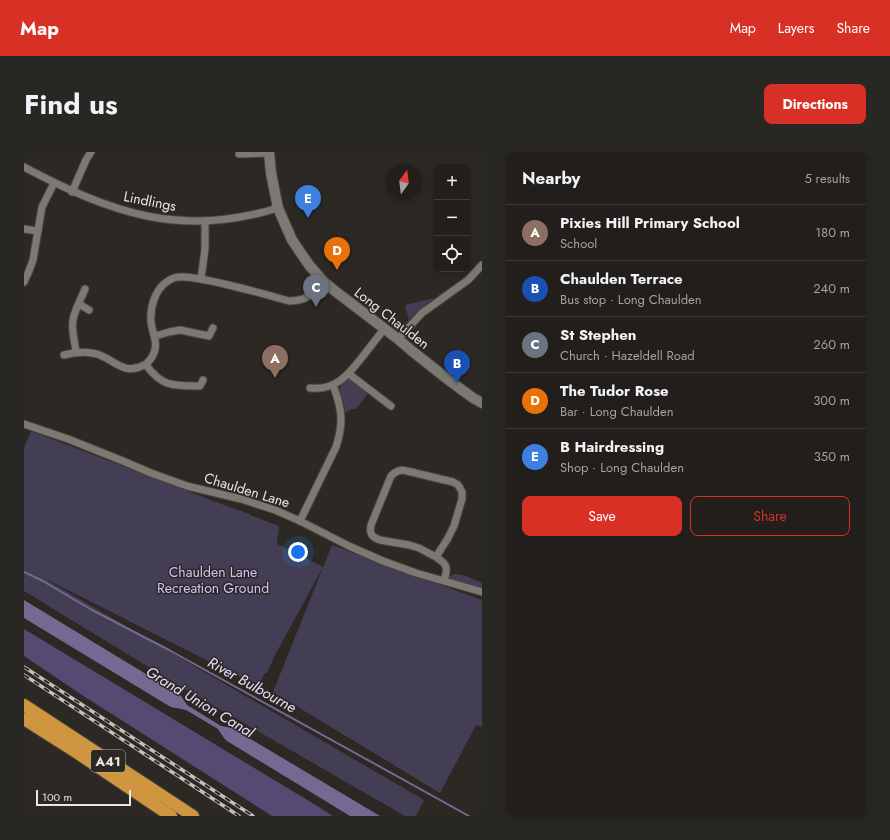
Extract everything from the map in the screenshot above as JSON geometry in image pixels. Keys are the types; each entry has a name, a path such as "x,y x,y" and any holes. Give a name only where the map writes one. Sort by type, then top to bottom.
{"highway":[{"name":"A41","path":"24,706 193,816"},
{"name":"A41","path":"24,719 171,816"}],"street":[{"path":"72,192 91,152"},
{"path":"239,154 269,152"},
{"name":"Long Chaulden","path":"269,152 271,177 278,208 292,240 309,265 324,283 398,339 450,381 482,403"},
{"name":"Lindlings","path":"24,167 72,192 102,204 140,215 161,219 205,221 232,219 278,208"},
{"path":"24,282 33,260 42,207 54,183"},
{"path":"201,279 205,249 205,221"},
{"path":"24,229 38,231"},
{"path":"398,339 422,313 468,280 482,265"},
{"path":"64,354 86,352 95,354 105,357 122,368 127,369 138,368 146,365 156,349 155,336 151,322 157,293 161,287 171,279 177,277 201,279 289,301 303,300 311,296 324,283"},
{"path":"76,352 73,321 85,289"},
{"path":"79,304 89,310"},
{"path":"155,336 180,330 209,336 213,328"},
{"path":"310,388 317,389 333,385 348,374 384,329"},
{"path":"146,365 159,379 179,386 200,386 203,380"},
{"path":"348,374 391,406"},
{"path":"300,521 339,438 342,419 333,385"},
{"name":"Chaulden Lane","path":"24,424 187,486 241,499 275,510 383,561 416,573 482,592"},
{"path":"436,557 454,526 462,499 462,492 458,485 453,482 399,470 392,476 371,525 370,533 372,536 380,540 419,548 443,561 447,569 444,581"}],"green space":[{"path":"435,298 426,304 409,320 405,305"},
{"path":"350,378 369,392 356,409 352,409 345,413 345,408 339,390 342,384"},
{"name":"Chaulden Lane Recreation Ground","path":"31,431 279,526 277,544 323,567 275,655 267,673 265,673 258,686 40,576 424,800 416,816 405,816 183,688 24,591 24,448"},
{"path":"332,545 482,600 482,727 476,725 440,793 273,692"},
{"path":"455,574 465,576 482,583 482,589 447,579"}],"shaded area":[{"path":"24,600 174,691 181,696 187,705 221,726 232,728 380,816 350,816 227,741 218,729 186,710 171,707 164,703 24,618"},
{"path":"24,629 333,816 272,816 85,697 24,656"}],"waterway":[{"name":"River Bulbourne","path":"24,572 43,581 92,610 169,650 469,816"}],"railway":[{"path":"24,667 253,816"},
{"path":"24,675 239,816"}],"place":[{"name":"B Hairdressing","path":"308,218"},
{"name":"The Tudor Rose","path":"337,270"},
{"name":"St Stephen","path":"316,307"},
{"name":"Pixies Hill Primary School","path":"275,378"},
{"name":"Chaulden Terrace","path":"457,383"}],"water label":[{"name":"Grand Union Canal","path":"200,702"}]}
